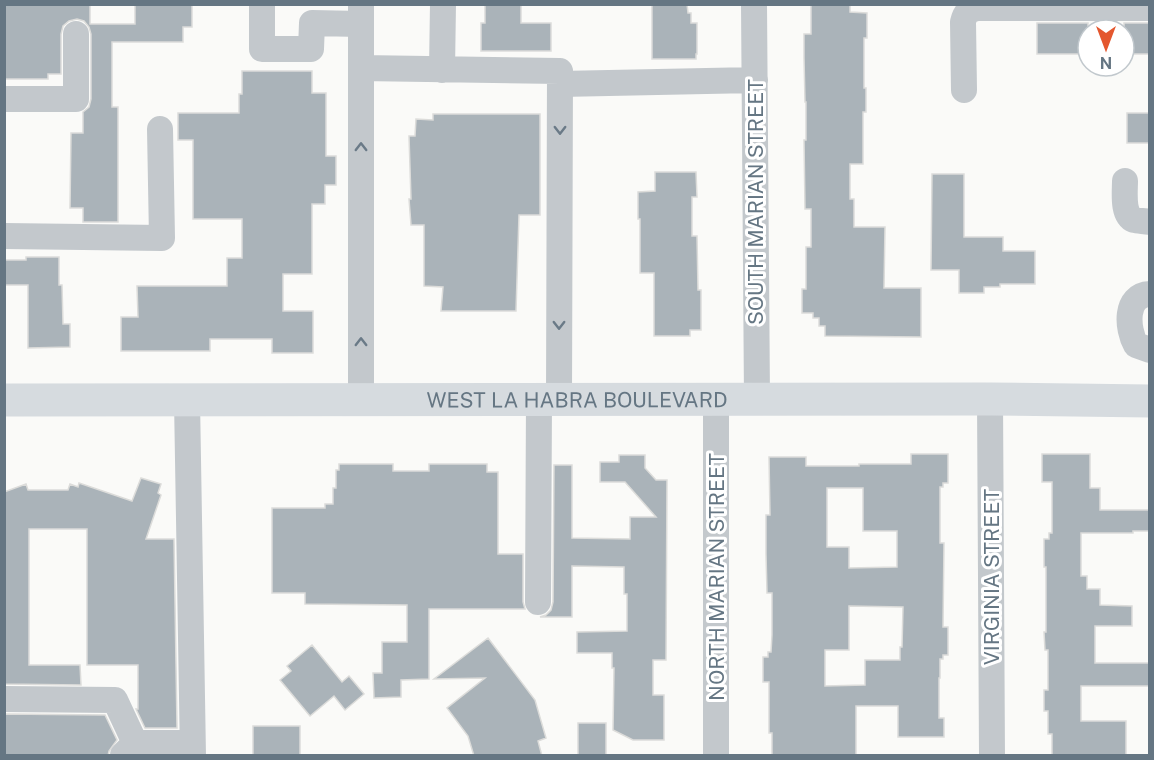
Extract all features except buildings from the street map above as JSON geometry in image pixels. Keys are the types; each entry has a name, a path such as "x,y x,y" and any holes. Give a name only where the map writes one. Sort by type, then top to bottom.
{"main road":[{"name":"WEST LA HABRA BOULEVARD","path":"4,400 990,399 1149,401"}],"street":[{"path":"262,4 262,49 311,49 312,23 361,14 361,400"},
{"path":"442,69 443,4"},
{"name":"SOUTH MARIAN STREET","path":"754,4 757,399"},
{"path":"964,90 963,22 964,15 969,9 1149,8"},
{"path":"4,99 76,99 76,34"},
{"path":"361,68 442,69 560,77 754,80"},
{"path":"538,602 549,400 560,77"},
{"path":"4,237 162,238 160,129"},
{"path":"1125,181 1126,206 1129,215 1134,220 1149,222"},
{"path":"1149,294 1137,297 1132,303 1130,318 1131,335 1136,345 1149,350"},
{"name":"NORTH MARIAN STREET","path":"716,399 716,756"},
{"name":"VIRGINIA STREET","path":"990,399 992,756"},
{"path":"4,699 115,700 129,750 192,749 187,400"}]}
